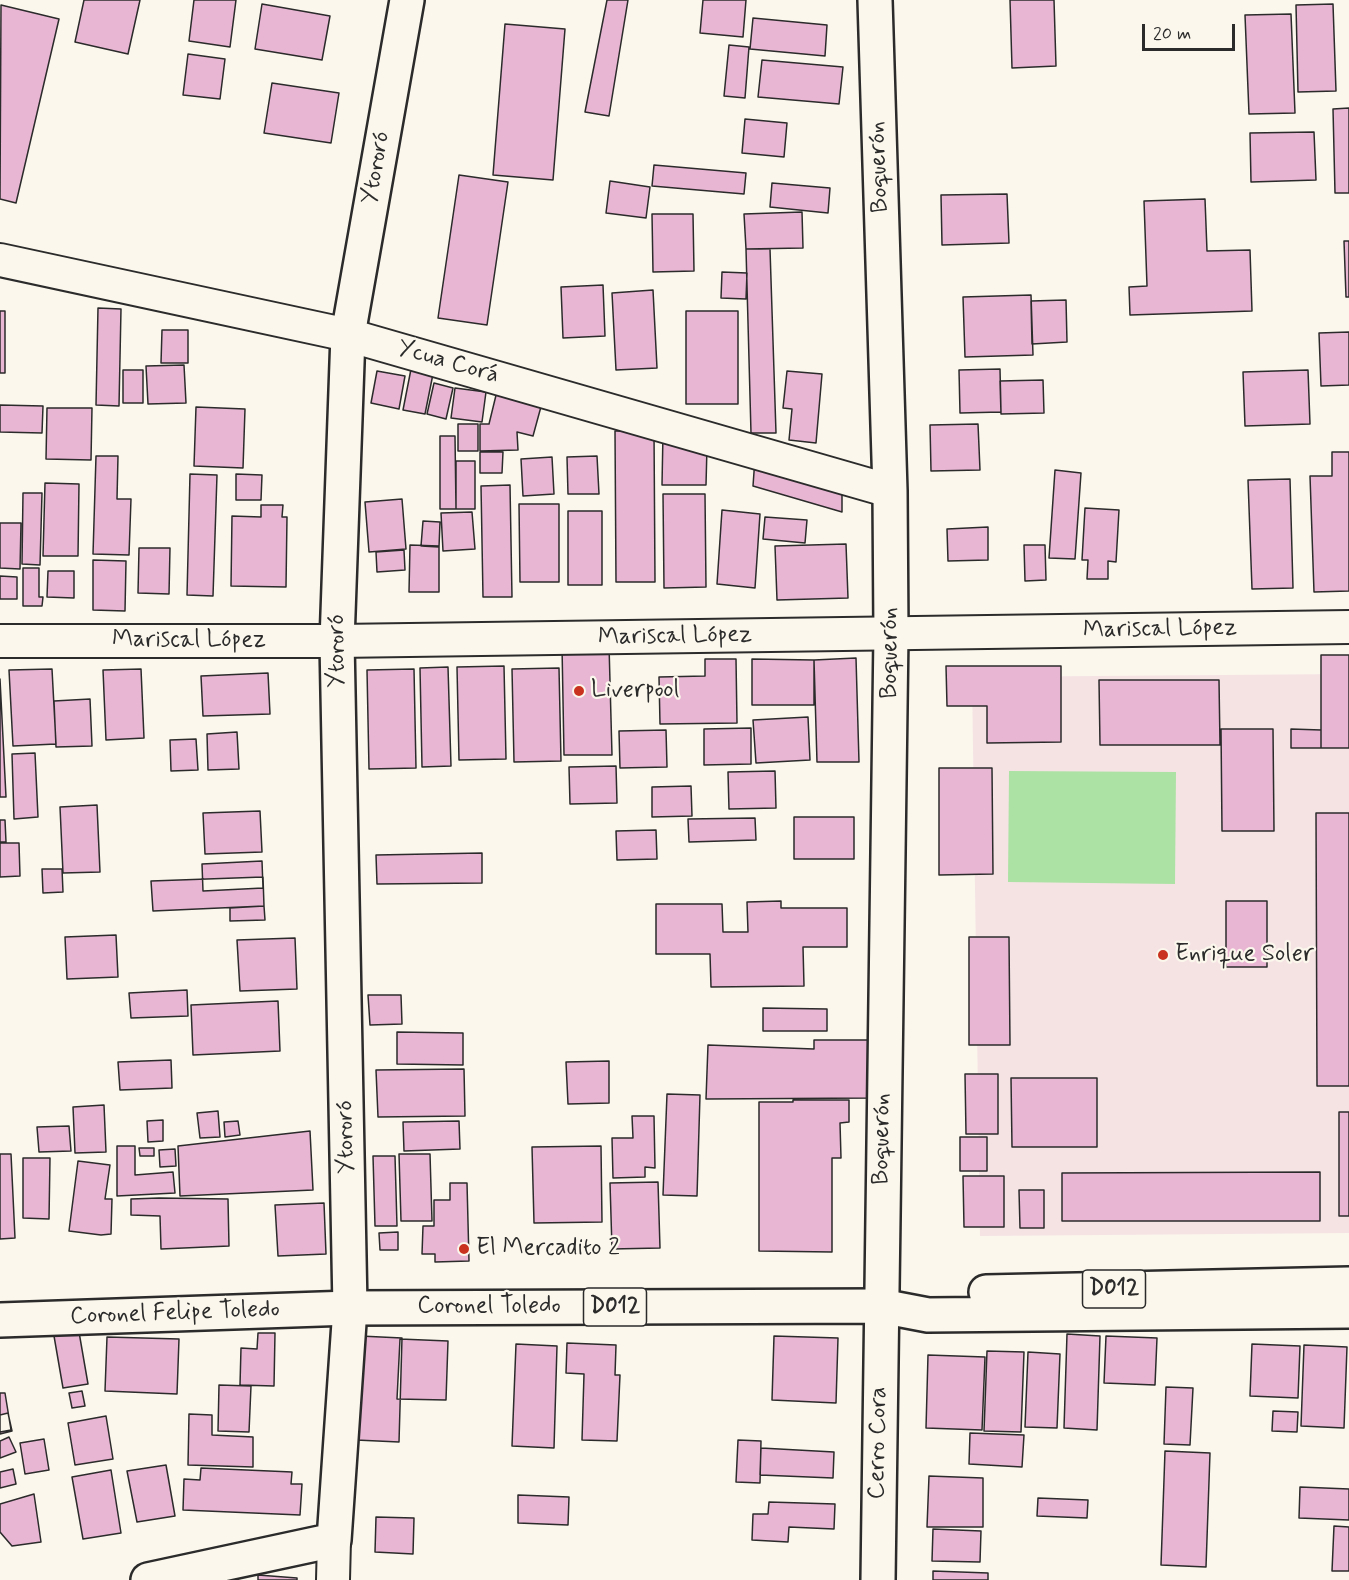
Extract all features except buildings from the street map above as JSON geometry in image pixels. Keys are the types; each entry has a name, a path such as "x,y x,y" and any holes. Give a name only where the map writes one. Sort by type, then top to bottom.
{"street":[{"name":"Ytororó","path":"334,1540 350,1308 336,642 348,335 407,0"},
{"name":"Boquerón","path":"875,0 890,491 891,634 881,1306"},
{"name":"Ycua Corá","path":"0,260 348,335 890,491"},
{"name":"Mariscal López","path":"0,641 336,642 1349,627"},
{"name":"D012","path":"881,1306 922,1293 1349,1284"},
{"name":"D012","path":"881,1306 928,1315 1349,1311"},
{"name":"Coronel Toledo","path":"350,1308 881,1306"},
{"name":"Cerro Cora","path":"878,1580 881,1306"},
{"name":"Coronel Felipe Toledo","path":"0,1320 350,1308"},
{"path":"148,1580 334,1540 333,1580"}],"shaded area":[{"name":"Enrique Soler","path":"1349,674 1349,1233 980,1236 972,677"}],"green space":[{"path":"1009,771 1176,772 1175,884 1008,882"}],"place":[{"name":"Liverpool","path":"579,691"},
{"name":"Enrique Soler","path":"1163,955"},
{"name":"El Mercadito 2","path":"464,1249"}]}
